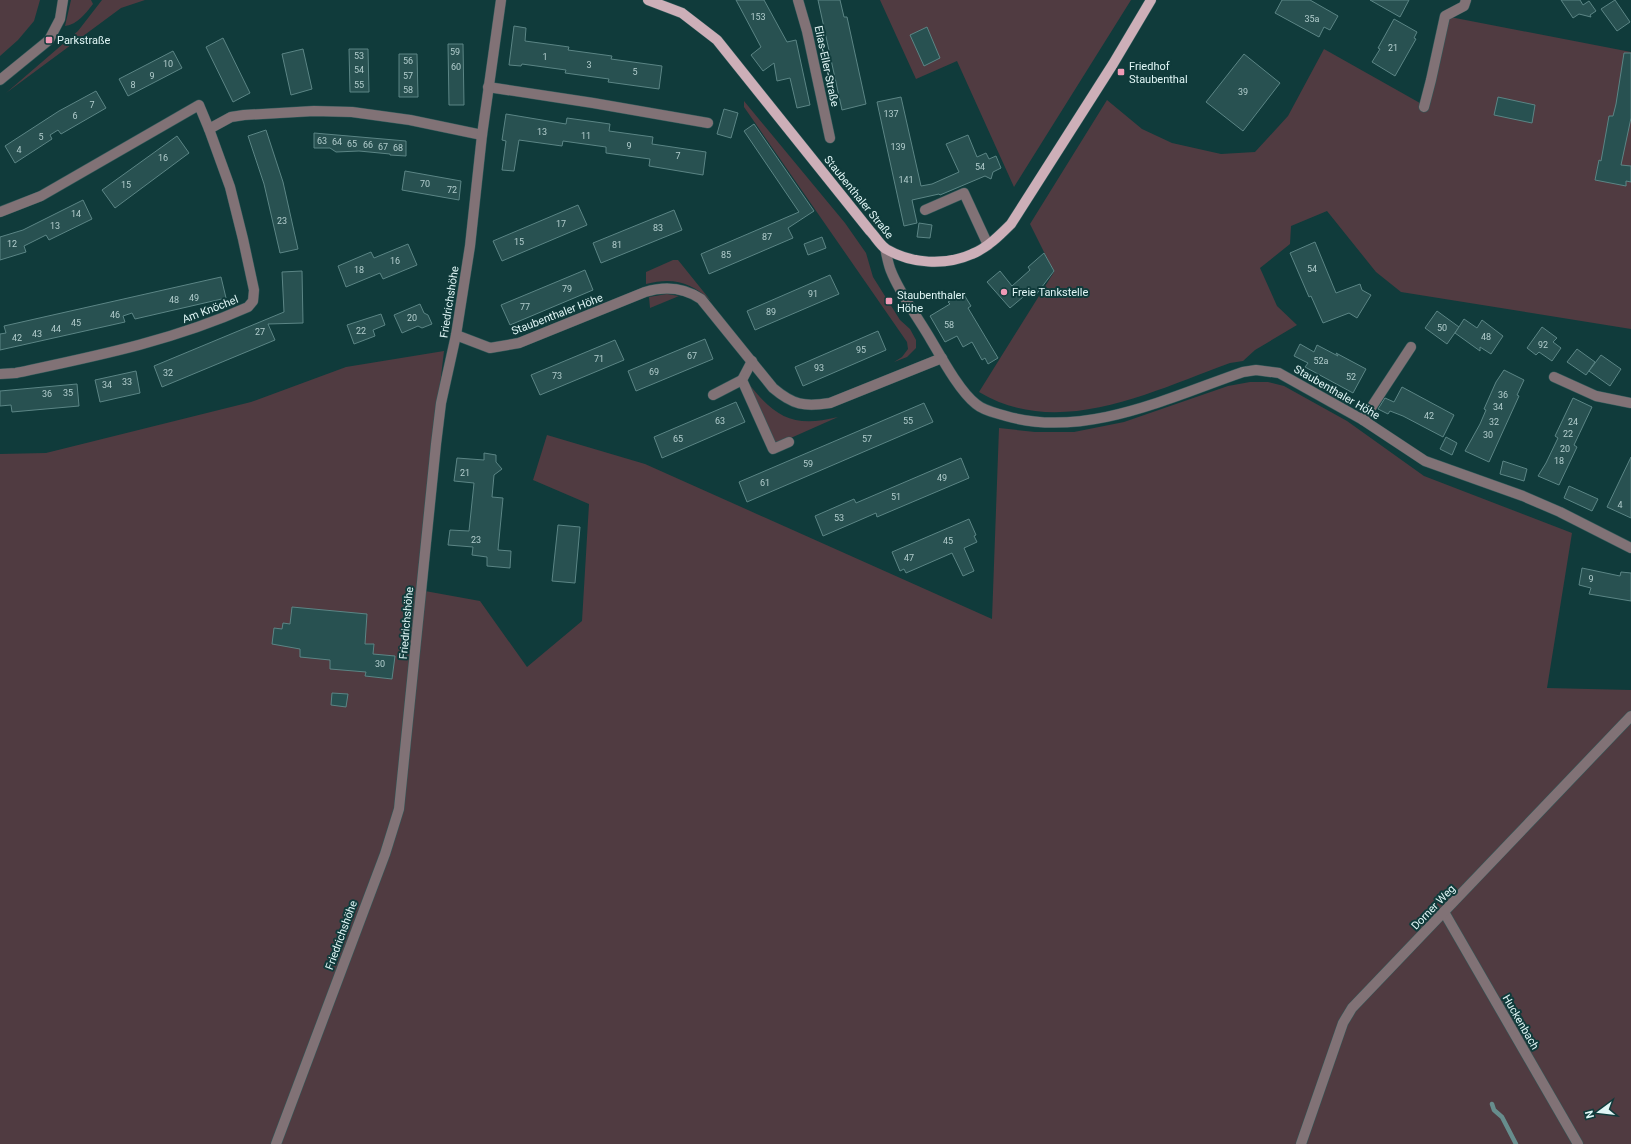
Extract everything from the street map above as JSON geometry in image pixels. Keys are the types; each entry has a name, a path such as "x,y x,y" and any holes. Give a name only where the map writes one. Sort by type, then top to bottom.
{"main road":[{"name":"Staubenthaler Straße","path":"648,0 682,13 717,40 885,248 905,257 930,262 951,261 972,254 988,245 1011,224 1151,0"}],"street":[{"path":"0,80 49,40 60,19 63,0"},
{"name":"Friedrichshöhe","path":"276,1144 385,854 399,809 441,402 456,335 470,246 488,87 501,0"},
{"name":"Elias-Eller-Straße","path":"798,0 808,31 830,138"},
{"path":"1424,107 1432,80 1445,16 1464,6 1466,0"},
{"path":"488,87 708,123"},
{"name":"Am Knöchel","path":"0,212 41,196 199,106 230,187 254,290 253,301 248,307 189,331 140,346 16,373 0,374"},
{"path":"209,129 231,117 314,111 360,113 410,120 482,135"},
{"path":"925,210 964,193 988,245"},
{"name":"Staubenthaler Höhe","path":"885,248 891,272 942,358 966,394 986,411 1022,421 1077,422 1109,417 1243,372 1256,370 1279,373 1363,420 1425,461 1523,496 1560,512 1631,548"},
{"name":"Staubenthaler Höhe","path":"456,335 490,348 519,343 645,292 663,288 677,288 691,292 701,299 773,388 785,398 799,404 830,404 942,358"},
{"path":"1363,420 1412,347"},
{"path":"713,395 742,380 752,361"},
{"path":"1554,377 1596,396 1631,403"},
{"path":"742,380 773,449 789,442"},
{"name":"Dorner Weg","path":"1302,1144 1343,1023 1347,1016 1387,971 1631,716"},
{"name":"Huckenbach","path":"1444,912 1578,1144"}],"shaded area":[{"path":"0,0 40,0 34,21 18,40 0,56"},
{"path":"71,0 91,0 93,4 77,21 65,26"},
{"path":"102,0 145,0 121,8 6,93 78,31"},
{"path":"880,0 1131,0 1014,187 957,61 916,79"},
{"path":"1450,17 1631,52 1631,329 1401,292 1376,272 1327,211 1291,226 1290,244 1260,268 1277,306 1297,325 1255,350 1243,361 1230,363 1137,397 1105,406 1073,411 1041,412 1010,406 979,392 1054,272 1030,224 1107,100 1142,129 1172,143 1221,154 1255,152 1288,116 1324,49 1427,107 1439,49"},
{"path":"744,101 845,223 866,253 873,277 900,320 910,329 916,340 916,348 907,357 894,362 902,357 908,349 907,342 744,107"},
{"path":"673,260 678,260 711,301 689,285 673,281 646,284 646,272"},
{"path":"667,294 679,296 650,308 649,297"},
{"path":"444,351 438,402 425,591 480,601 527,667 582,621 589,504 533,480 547,435 645,464 992,619 999,428 1035,432 1074,432 1124,422 1228,386 1250,382 1268,382 1284,386 1347,421 1424,476 1572,533 1547,688 1631,690 1631,1144 0,1144 0,454 46,453 251,402 346,367"},
{"path":"748,383 768,405 787,417 809,421 838,417 775,445"}],"building":[{"path":"736,0 764,0 787,42 796,40 810,105 797,108 790,78 777,81 774,63 763,71 751,55 761,47"},
{"path":"818,0 840,0 844,17 847,17 866,104 842,110"},
{"path":"1282,0 1310,0 1338,16 1330,30 1324,27 1319,37 1275,13"},
{"path":"1370,0 1409,0 1400,17"},
{"path":"1561,0 1580,0 1583,5 1589,1 1596,11 1590,15 1591,17 1579,14 1573,18"},
{"path":"1615,0 1630,22 1617,31 1601,9"},
{"path":"1394,19 1417,32 1414,38 1416,39 1395,76 1372,62 1380,49 1378,48"},
{"path":"514,26 526,28 525,41 569,47 568,50 612,56 611,59 662,66 659,89 608,82 609,79 565,73 566,70 522,64 521,66 509,65"},
{"path":"927,27 940,58 924,66 910,35"},
{"path":"223,38 250,93 233,102 206,47"},
{"path":"448,44 463,44 464,105 449,105"},
{"path":"303,49 312,89 291,95 282,54"},
{"path":"349,49 368,49 369,92 350,92"},
{"path":"173,51 182,68 128,96 119,79"},
{"path":"1624,53 1631,53 1631,118 1621,165 1631,166 1631,182 1626,181 1626,186 1595,180 1599,160 1601,161 1609,116 1613,116 1616,104"},
{"path":"399,54 417,54 418,97 399,97"},
{"path":"1244,54 1280,83 1243,131 1206,102"},
{"path":"96,91 106,108 61,134 58,130 50,135 52,139 15,163 5,146 59,111"},
{"path":"901,97 921,186 932,184 959,172 946,144 968,135 977,157 986,153 989,159 996,156 1001,168 993,172 991,179 985,176 940,195 912,200 917,223 904,226 877,102"},
{"path":"1498,97 1535,105 1532,123 1494,115"},
{"path":"724,109 738,113 731,138 717,134"},
{"path":"506,114 566,124 567,118 610,124 609,131 653,137 652,144 706,152 703,175 649,166 650,159 606,153 606,147 563,141 562,146 519,140 514,171 502,170 506,141 502,140"},
{"path":"754,124 814,211 788,228 793,238 709,274 701,254 799,212 744,131"},
{"path":"266,130 283,182 298,249 280,253 264,184 248,136"},
{"path":"314,133 406,141 406,156 359,151 336,152 330,148 314,148"},
{"path":"177,136 189,153 115,208 102,190"},
{"path":"405,171 461,181 459,200 402,190"},
{"path":"83,200 92,219 49,240 46,235 24,246 26,252 0,260 0,237 23,230"},
{"path":"578,205 587,225 502,261 493,241"},
{"path":"674,210 682,230 601,263 593,243"},
{"path":"919,223 932,225 930,238 917,237"},
{"path":"822,237 826,248 808,255 804,244"},
{"path":"1315,242 1336,293 1360,284 1362,290 1371,295 1357,318 1349,313 1323,323 1311,296 1309,297 1290,253"},
{"path":"408,244 417,265 383,279 380,273 346,287 338,266 371,252 374,258"},
{"path":"1044,253 1054,271 1035,296 1029,292 1010,308 987,282 1000,271 1012,286 1030,270 1028,267"},
{"path":"585,270 593,290 510,325 501,305"},
{"path":"302,271 303,323 268,324 275,340 162,387 154,366 284,312 282,272"},
{"path":"830,275 839,294 755,330 747,311"},
{"path":"221,277 226,298 135,319 132,313 123,316 125,322 0,350 0,334 6,333 4,326"},
{"path":"963,293 971,306 968,308 998,358 988,364 985,358 982,360 972,342 963,347 957,336 945,342 930,316 950,304 948,302"},
{"path":"420,304 424,313 428,315 432,324 422,328 418,326 402,333 394,315"},
{"path":"1437,311 1459,327 1447,344 1425,328"},
{"path":"381,314 385,325 373,330 375,336 354,344 347,325"},
{"path":"1464,319 1477,328 1482,320 1503,336 1491,354 1480,347 1480,351 1455,333"},
{"path":"1542,327 1557,338 1553,342 1561,348 1552,361 1539,352 1536,355 1527,348"},
{"path":"878,331 886,350 803,386 795,367"},
{"path":"705,339 713,359 636,391 628,371"},
{"path":"615,340 624,360 540,395 531,375"},
{"path":"1300,344 1314,352 1317,345 1366,369 1353,393 1305,367 1308,363 1294,356"},
{"path":"1577,349 1595,362 1586,375 1567,362"},
{"path":"1601,355 1621,369 1610,386 1589,371"},
{"path":"1504,370 1524,380 1517,395 1519,396 1489,462 1465,451 1480,424 1486,410 1484,409 1496,382"},
{"path":"136,371 140,393 100,402 95,380"},
{"path":"77,384 79,406 12,412 11,405 0,406 0,391"},
{"path":"1402,387 1454,415 1443,437 1403,416 1390,411 1388,414 1378,409 1385,398 1394,402"},
{"path":"1573,398 1592,407 1574,445 1577,447 1559,485 1538,476 1558,438 1555,436"},
{"path":"736,402 745,422 662,458 654,437"},
{"path":"924,403 933,422 747,502 739,482"},
{"path":"1446,437 1457,443 1452,455 1440,449"},
{"path":"484,453 496,455 496,462 502,469 494,475 492,497 503,498 498,550 511,551 510,568 487,566 487,557 472,555 473,547 448,545 450,530 469,531 474,483 454,481 457,458 484,460"},
{"path":"1631,457 1631,518 1607,507"},
{"path":"961,458 969,478 877,517 876,513 823,536 815,516 854,499 856,503"},
{"path":"1503,461 1527,469 1524,481 1500,474"},
{"path":"1569,486 1598,499 1592,511 1564,498"},
{"path":"969,519 976,535 974,536 977,542 964,548 974,571 963,576 952,553 906,573 904,569 900,571 892,552"},
{"path":"558,525 580,527 575,583 552,581"},
{"path":"1582,568 1620,576 1621,572 1631,573 1631,601 1589,594 1591,588 1579,585"},
{"path":"292,607 367,614 365,644 374,644 373,654 395,656 392,679 365,676 366,672 330,669 330,660 300,657 300,649 272,644 274,628 282,629 283,623 290,624"},
{"path":"332,693 348,694 346,707 331,705"}],"waterway":[{"path":"1492,1104 1494,1110 1502,1117 1516,1144"}],"place":[{"name":"Parkstraße","path":"49,40"},
{"name":"Friedhof Staubenthal","path":"1121,72"},
{"name":"Freie Tankstelle","path":"1004,292"},
{"name":"Staubenthaler Höhe","path":"889,301"}]}
